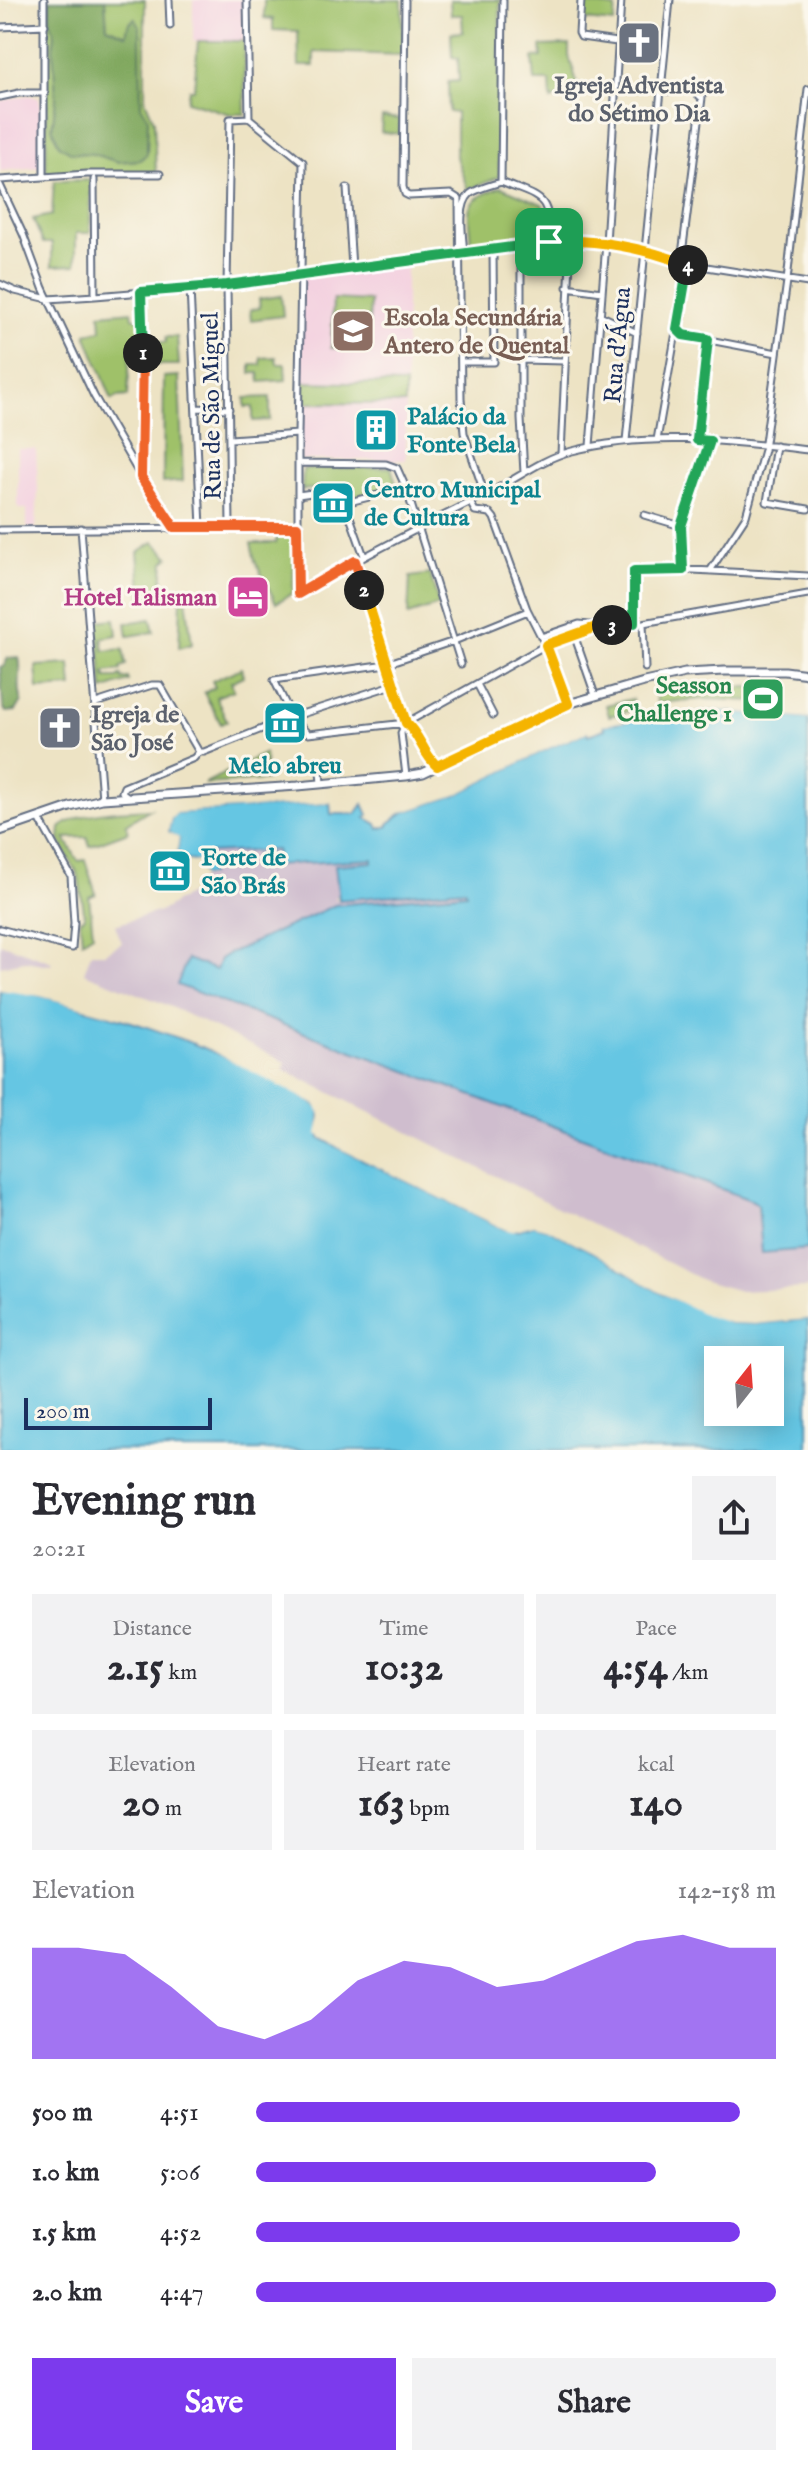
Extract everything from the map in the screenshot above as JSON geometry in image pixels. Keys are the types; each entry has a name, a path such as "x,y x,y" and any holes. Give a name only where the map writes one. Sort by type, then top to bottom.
{"main road":[{"path":"0,831 102,799 321,784 423,773 568,704 685,673 755,671 808,674"}],"street":[{"path":"44,0 44,176"},
{"path":"169,0 170,26"},
{"path":"247,0 249,118 303,162 298,594 418,527 561,454 590,446 657,440 697,440 808,450"},
{"path":"405,0 403,187 409,196 457,196 459,199 464,433 485,495"},
{"path":"501,182 503,0"},
{"path":"581,0 581,37 617,42"},
{"path":"590,446 621,0"},
{"name":"Rua d'Água","path":"626,441 670,0"},
{"path":"0,27 45,25"},
{"path":"708,571 746,516 765,445 808,89"},
{"path":"657,440 674,335 678,331 702,98 694,91 660,91"},
{"path":"0,97 45,93"},
{"name":"Rua de São Miguel","path":"230,526 227,285 230,119 249,118"},
{"path":"160,174 44,176 0,182 48,299 103,413 174,527"},
{"path":"94,179 95,296"},
{"path":"461,254 463,211 467,198 471,193 501,182 544,202 549,212 549,242"},
{"path":"347,188 352,268"},
{"path":"561,454 571,240"},
{"path":"0,284 48,299 95,296 227,285 571,240 606,243 685,263 808,283"},
{"path":"521,246 524,473"},
{"path":"461,362 494,362 493,250"},
{"path":"567,287 602,292"},
{"path":"190,288 201,527"},
{"path":"141,292 144,342 141,477"},
{"path":"600,315 637,333"},
{"path":"678,331 683,335 777,353"},
{"path":"697,440 708,339"},
{"path":"522,360 564,361"},
{"path":"196,408 229,409"},
{"path":"230,439 298,434"},
{"path":"683,570 681,526 710,441"},
{"path":"776,446 767,502 808,509"},
{"path":"298,463 393,465 400,472 461,664"},
{"path":"345,503 406,488"},
{"path":"298,495 340,489 364,556"},
{"path":"470,502 475,511 490,513 494,518 528,611 546,645 568,704"},
{"path":"644,515 681,526"},
{"path":"0,530 297,527"},
{"path":"81,528 102,799"},
{"path":"355,561 406,723 415,731 431,761 437,766"},
{"path":"634,623 634,571 683,570 808,576"},
{"path":"541,637 571,626 643,623 808,594"},
{"path":"528,611 386,664 274,680 292,717 308,734 406,723 546,645 599,626"},
{"path":"643,623 645,668"},
{"path":"571,626 595,695"},
{"path":"477,684 493,715"},
{"path":"96,703 160,685 199,752"},
{"path":"128,796 122,793 122,788 194,758 199,752 292,717 393,685"},
{"path":"406,723 401,733 406,776"},
{"path":"320,772 321,784"},
{"path":"0,929 72,948 71,876 38,817"}],"shaded area":[{"path":"193,0 245,0 244,41 193,41"},
{"path":"28,95 40,101 41,167 0,171 0,101"},
{"name":"Escola Secundária Antero de Quental","path":"406,264 406,460 300,460 301,277"},
{"path":"18,449 36,449 36,528 27,528 27,509 18,509"},
{"path":"277,850 277,854 257,866 372,858 372,862 335,898 339,900 466,889 466,894 229,955 216,970 177,985 756,1202 762,1253 808,1249 808,1288 740,1291 704,1281 283,1069 286,1062 167,1005 84,973 91,953 105,953 122,943 115,925 163,910 202,886 200,878 210,876 209,853"},
{"path":"0,943 52,962 50,965 24,961 0,966"}],"green space":[{"path":"48,0 145,0 145,100 154,121 156,173 46,173"},
{"path":"50,0 105,0 107,27 126,35 128,25 135,18 140,27 141,106 148,118 147,154 140,160 118,162 93,154 72,153 59,145 52,128 56,99 55,35 50,19"},
{"path":"264,0 402,0 403,55 314,52 314,66 299,66 298,31 273,30 273,19 264,18"},
{"path":"450,0 500,0 499,177 468,190 456,157 456,113 449,112 448,82 459,81 458,58 452,57 451,33 463,32 462,15 451,15"},
{"path":"587,4 616,8 614,23 585,20"},
{"path":"198,41 244,41 245,114 230,114 187,101 189,89 194,89"},
{"path":"569,45 569,56 579,89 551,100 550,81 535,81 533,58 542,57 541,46"},
{"path":"382,117 400,119 399,134 381,132"},
{"path":"91,180 90,233 76,233 76,265 52,266 52,243 43,243 33,219 52,215 54,181"},
{"path":"501,187 542,204 545,236 471,245 470,207 479,197"},
{"path":"281,296 283,316 251,320 250,310 260,308 259,299"},
{"path":"333,299 370,301 368,349 331,348"},
{"path":"132,311 133,318 140,318 141,345 130,345 128,396 112,400 86,334 101,330 100,314"},
{"path":"166,337 177,337 179,365 147,365 146,349 153,349 153,343 166,342"},
{"path":"276,357 277,364 285,364 286,380 260,382 259,373 251,373 251,365 261,365 261,358"},
{"path":"179,376 183,481 163,483 164,377"},
{"path":"300,382 405,384 405,404 300,403"},
{"path":"270,397 270,420 253,421 253,407 245,407 245,398"},
{"path":"391,467 396,484 390,490 350,497 344,485 302,490 303,469"},
{"path":"278,529 295,529 293,593 276,603 255,561 251,543 276,543"},
{"path":"154,542 169,557 164,562 161,598 142,601 138,552"},
{"path":"430,574 439,605 408,615 410,577"},
{"path":"186,598 192,644 179,648 181,600"},
{"path":"115,619 117,635 102,638 104,651 123,649 126,665 121,670 105,672 106,678 121,675 122,679 128,678 129,681 103,690 97,621"},
{"path":"151,619 154,632 128,636 126,623"},
{"path":"19,657 22,701 16,711 6,712 0,667 8,658"},
{"path":"70,664 72,687 38,689 36,666"},
{"path":"241,668 244,676 231,682 234,690 216,697 227,721 221,724 204,693 215,687 212,681"},
{"path":"702,687 758,687 758,701 703,699 657,703 656,693"},
{"path":"632,699 634,710 609,716 606,705"},
{"path":"265,753 266,780 205,784 205,783"},
{"path":"150,809 126,824 128,832 90,846 87,837 65,838 78,861 85,860 96,894 89,897 93,934 82,941 80,920 85,917 78,874 59,840 60,828 90,815"}],"water":[{"path":"716,710 808,719 808,1249 762,1253 758,1205 753,1201 177,985 187,959 216,970 220,959 228,954 335,905 466,893 465,889 339,900 335,865 372,862 372,859 257,866 256,855 277,854 276,850 209,853 210,875 202,876 198,862 176,857 179,839 168,832 176,813 330,803 331,814 356,814 363,804 368,815 366,818 377,824 379,829 389,826 404,812 456,795 549,748 587,732 588,735 605,729 604,725"},
{"path":"0,990 43,996 116,1017 232,1060 316,1105 320,1113 320,1138 504,1229 518,1230 534,1225 548,1229 659,1292 730,1323 808,1319 808,1450 0,1450"}],"pier":[{"path":"716,707 765,709 808,715 808,719 716,710 604,725 603,722 654,712"},
{"path":"585,728 587,732 456,795 404,812 405,808 455,792 547,744"},
{"path":"329,799 330,803 177,813 171,819 168,832 179,838 176,857 190,862 198,861 202,876 210,877 200,878 195,864 173,859 175,841 164,832 167,817 176,809"},
{"path":"0,986 40,992 134,1017 203,1041 318,1102 325,1115 321,1133 343,1146 511,1227 534,1221 550,1226 712,1314 731,1319 808,1315 808,1319 755,1324 730,1323 710,1317 548,1229 534,1225 511,1231 504,1229 341,1149 317,1134 321,1116 316,1105 201,1045 133,1021 40,996 0,990"}],"place":[{"name":"Igreja Adventista do Sétimo Dia","path":"639,43"},
{"name":"Escola Secundária Antero de Quental","path":"353,331"},
{"name":"Palácio da Fonte Bela","path":"376,430"},
{"name":"Centro Municipal de Cultura","path":"333,503"},
{"name":"Hotel Talisman","path":"248,597"},
{"name":"Seasson Challenge 1","path":"763,699"},
{"name":"Melo abreu","path":"285,723"},
{"name":"Igreja de São José","path":"60,728"},
{"name":"Forte de São Brás","path":"170,871"}],"route":[{"path":"549,242 606,243 688,264 677,329 683,335 708,339 697,440 710,441 681,526 683,570 634,571 634,623 599,626 546,645 568,704 437,766 431,761 415,731 406,723 355,561 298,594 297,527 174,527 141,477 144,342 141,292 227,285 549,242"}]}
